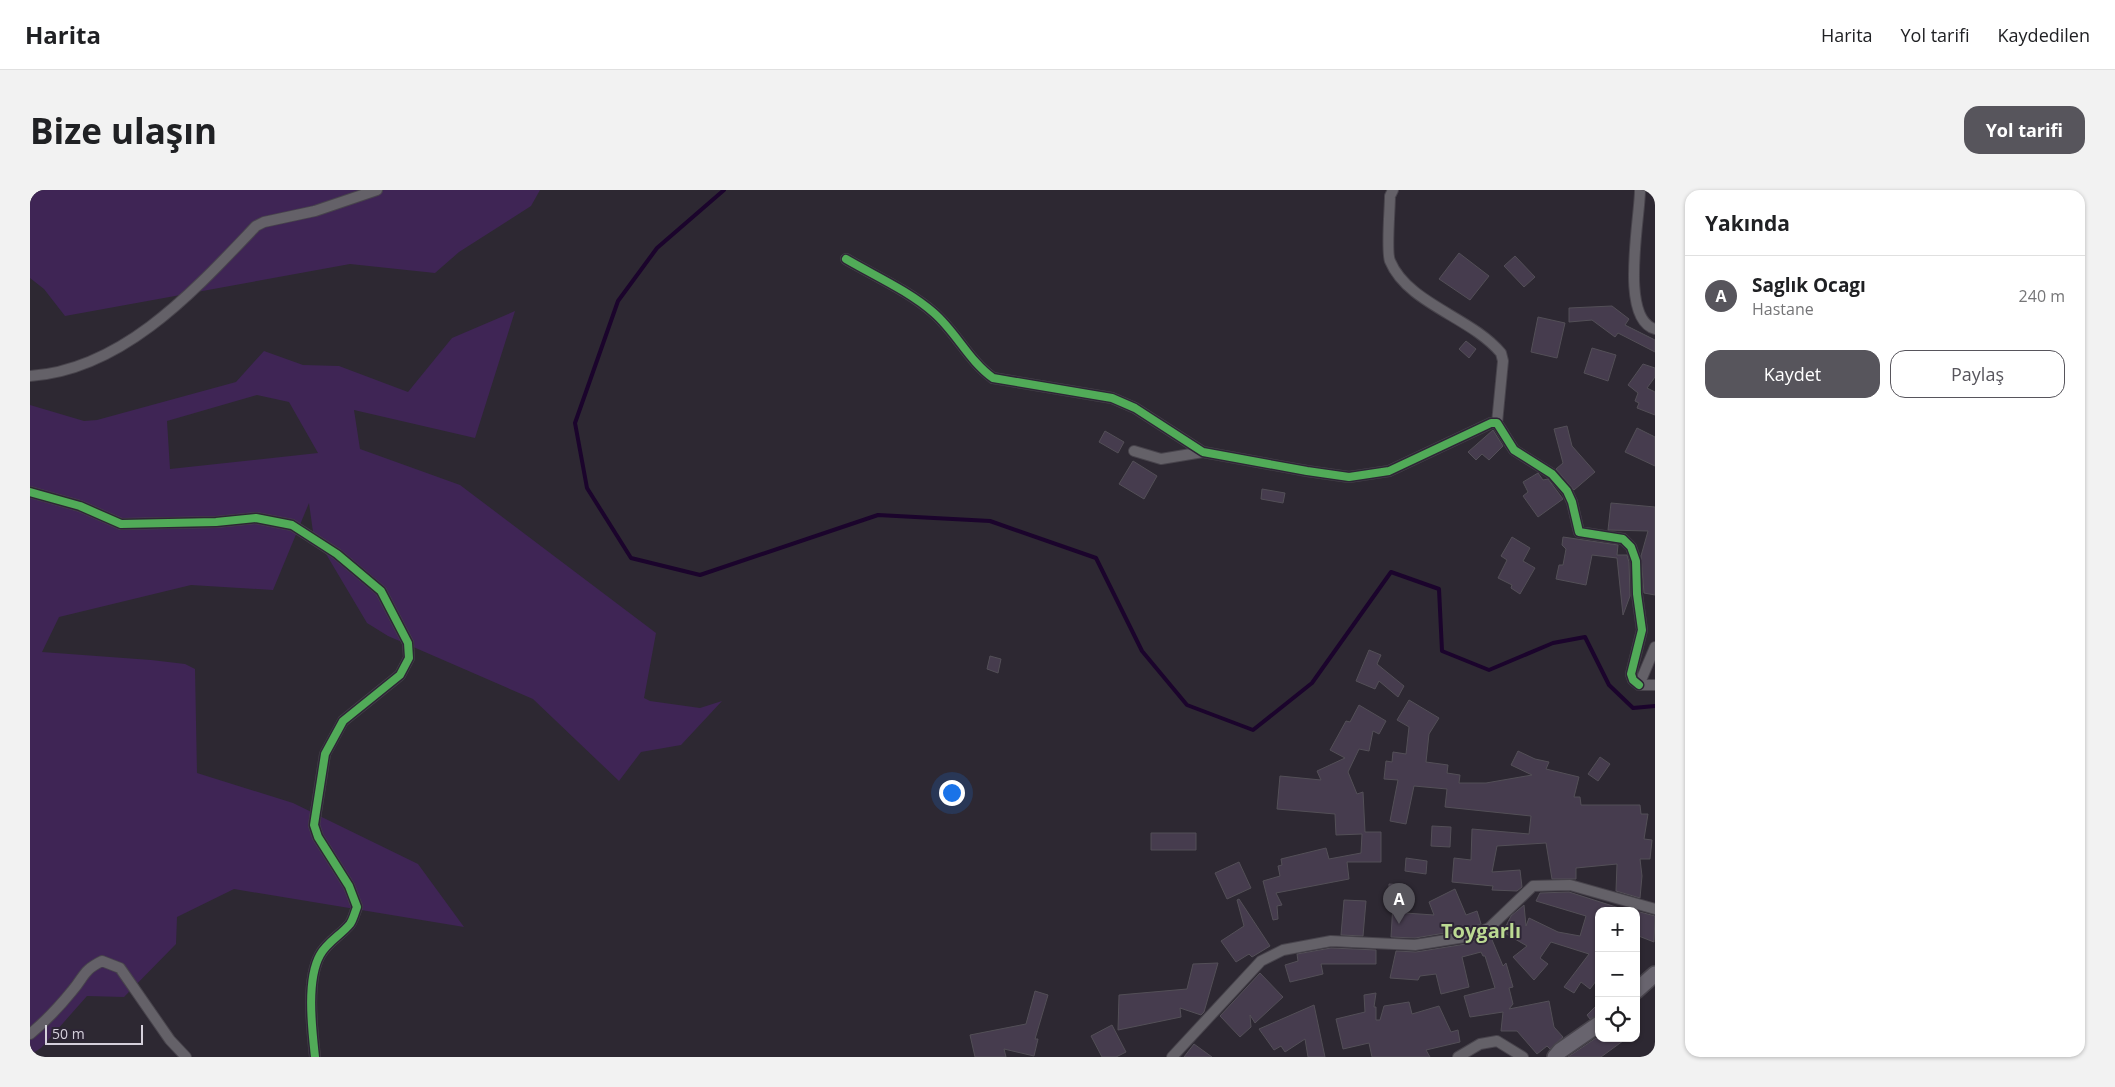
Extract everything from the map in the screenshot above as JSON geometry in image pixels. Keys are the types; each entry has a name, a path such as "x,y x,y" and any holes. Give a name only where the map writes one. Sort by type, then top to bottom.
{"street":[{"path":"30,376 53,374 107,354 135,336 194,291 256,226 264,222 314,211 377,190"},
{"path":"1393,190 1390,196 1389,260 1410,289 1452,314 1501,353 1503,361 1497,423 1514,450 1552,474 1567,491 1572,502 1579,532 1617,537 1623,539 1631,548 1636,560 1636,594 1642,620 1631,674 1633,680 1639,684 1655,684"},
{"path":"1640,190 1634,250 1636,295 1639,314 1644,323 1655,329"},
{"path":"846,259 922,303 942,320 980,369 993,378 1112,398 1135,408 1203,452"},
{"path":"1134,451 1161,459 1203,452 1307,472 1349,477 1389,471 1491,423 1497,423"},
{"path":"30,492 80,506 121,524 216,522 256,518 292,525 337,554 381,591 408,643 410,658 400,675 342,721 325,754 314,826 318,837 349,886 357,907 351,924 326,946 320,955 315,970 312,998 315,1057"},
{"path":"1639,684 1655,647"},
{"path":"1172,1057 1261,961 1283,950 1331,941 1415,945 1465,937 1489,928 1533,886 1570,885 1655,909"},
{"path":"30,1034 47,1021 74,989 86,969 102,961 120,968 170,1040 186,1057"},
{"path":"1640,987 1655,974"},
{"path":"1555,1057 1560,1051 1595,1027"},
{"path":"1458,1057 1480,1044 1496,1041 1523,1057"}],"shaded area":[{"path":"30,190 540,190 531,206 459,252 435,273 350,264 65,316 44,289 30,278"},
{"path":"515,311 475,438 354,410 360,449 460,485 656,633 644,698 650,701 700,708 722,701 681,745 641,752 619,781 533,699 388,636 367,623 313,532 309,503 273,590 191,585 59,617 42,652 151,660 185,664 195,669 197,773 293,803 418,864 464,927 234,889 177,917 176,944 124,997 87,996 41,1048 30,1055 30,405 84,421 97,420 236,382 264,351 303,365 339,366 408,392 452,338","holes":["257,395 289,402 318,453 170,469 167,421"]}],"building":[{"path":"1459,253 1489,276 1470,300 1439,279"},
{"path":"1515,256 1535,277 1524,287 1504,266"},
{"path":"1612,306 1629,319 1625,325 1655,340 1655,352 1618,333 1615,337 1592,320 1569,322 1569,308"},
{"path":"1538,317 1565,323 1557,358 1531,352"},
{"path":"1466,341 1476,349 1469,358 1459,349"},
{"path":"1592,348 1616,355 1608,381 1584,373"},
{"path":"1643,364 1655,368 1655,377 1647,388 1655,392 1655,415 1637,408 1639,403 1635,401 1638,393 1628,385"},
{"path":"1567,426 1572,446 1595,472 1574,490 1556,469 1563,463 1554,429"},
{"path":"1637,428 1655,437 1655,466 1625,452"},
{"path":"1493,430 1503,446 1489,460 1482,454 1476,460 1468,452"},
{"path":"1105,431 1124,442 1118,453 1099,442"},
{"path":"1133,461 1157,476 1144,499 1119,484"},
{"path":"1538,473 1543,480 1548,479 1563,499 1538,517 1523,496 1528,492 1523,482"},
{"path":"1262,489 1285,493 1283,503 1261,499"},
{"path":"1611,503 1655,507 1655,595 1644,593 1641,556 1648,531 1608,530"},
{"path":"1512,537 1530,548 1523,561 1535,568 1520,594 1511,588 1512,585 1498,578 1507,560 1501,556"},
{"path":"1563,537 1618,545 1617,555 1627,555 1630,596 1623,615 1617,558 1592,555 1586,585 1556,579 1559,565 1563,565 1566,549 1562,545"},
{"path":"1369,650 1381,655 1377,664 1404,686 1398,697 1379,681 1375,689 1356,681"},
{"path":"990,656 1001,659 998,673 987,669"},
{"path":"1409,700 1439,718 1429,734 1426,762 1448,765 1447,773 1460,775 1459,783 1486,783 1532,775 1511,765 1518,751 1535,759 1549,762 1546,769 1579,777 1574,797 1580,797 1581,805 1640,805 1641,814 1648,814 1644,839 1652,840 1650,859 1640,859 1642,876 1640,898 1616,891 1617,864 1576,868 1576,879 1552,879 1546,843 1497,846 1492,872 1520,870 1522,887 1517,891 1492,890 1493,886 1452,882 1454,858 1471,860 1472,829 1529,834 1531,816 1445,807 1447,789 1414,786 1406,824 1390,821 1398,780 1384,779 1386,761 1392,762 1393,752 1406,754 1409,727 1397,720"},
{"path":"1359,705 1386,721 1379,734 1373,731 1369,751 1359,749 1348,772 1357,794 1363,792 1365,832 1381,832 1381,862 1347,862 1349,879 1276,893 1282,905 1277,906 1278,919 1273,920 1263,881 1280,876 1278,866 1282,865 1281,859 1326,848 1329,859 1361,853 1362,834 1336,835 1335,814 1277,809 1280,776 1321,780 1317,771 1345,758 1330,750 1346,721 1350,722"},
{"path":"1600,757 1610,764 1598,781 1588,774"},
{"path":"1432,826 1451,827 1450,847 1431,846"},
{"path":"1151,833 1196,833 1196,850 1151,850"},
{"path":"1406,858 1427,861 1426,874 1405,871"},
{"path":"1239,862 1251,888 1227,899 1215,873"},
{"path":"1389,884 1406,885 1405,913 1434,915 1429,902 1455,889 1466,915 1477,911 1481,924 1463,930 1415,938 1391,937 1393,904 1389,904"},
{"path":"1569,892 1616,907 1595,907 1595,982 1590,989 1581,982 1574,993 1564,987 1589,954 1551,942 1540,958 1548,964 1534,980 1513,957 1527,946 1503,932 1511,916 1524,905 1526,926 1529,918 1558,932 1580,936 1586,916 1536,901 1540,893"},
{"path":"1239,899 1270,946 1252,957 1249,954 1236,962 1221,941 1244,926 1237,900"},
{"path":"1344,900 1366,901 1363,936 1341,935"},
{"path":"1640,912 1655,916 1654,942 1640,937"},
{"path":"1490,935 1503,966 1506,963 1513,987 1509,988 1513,1004 1509,1009 1549,1001 1554,1027 1563,1037 1550,1049 1547,1046 1537,1054 1517,1031 1501,1031 1503,1012 1470,1017 1464,996 1495,988 1485,956 1481,952 1462,957 1469,987 1441,994 1436,974 1420,976 1418,980 1390,978 1396,951 1416,952 1466,944"},
{"path":"1331,948 1376,950 1376,964 1321,964 1323,974 1290,982 1285,965 1298,961 1297,954"},
{"path":"1218,963 1204,1012 1201,1015 1180,1008 1181,1017 1118,1030 1119,995 1187,989 1193,964"},
{"path":"1260,973 1283,997 1255,1023 1250,1015 1251,1027 1240,1037 1220,1016"},
{"path":"1035,991 1048,995 1035,1039 1038,1039 1034,1056 1004,1049 1006,1057 975,1057 970,1035 1026,1024"},
{"path":"1376,993 1374,1007 1376,1007 1376,1020 1380,1020 1384,1006 1409,1002 1412,1014 1439,1006 1451,1032 1458,1030 1460,1042 1426,1050 1430,1057 1372,1057 1369,1043 1343,1049 1336,1019 1365,1012 1364,995"},
{"path":"1314,1005 1325,1057 1308,1057 1305,1039 1285,1052 1281,1046 1274,1050 1259,1029"},
{"path":"1595,1007 1595,1017 1590,1019 1587,1015"},
{"path":"1112,1025 1126,1052 1116,1057 1102,1057 1091,1036"},
{"path":"1595,1039 1595,1042 1622,1042 1601,1057 1568,1057"},
{"path":"1194,1044 1212,1057 1184,1057"}],"waterway":[{"path":"724,190 657,248 618,301 575,423 587,488 631,558 700,575 878,515 990,521 1096,558 1142,651 1187,705 1253,730 1312,683 1391,572 1439,589 1442,651 1489,670 1553,643 1585,637 1609,685 1633,708 1655,706"}],"cycle path":[{"path":"846,259 903,291 934,313 984,371 993,378 1112,398 1135,408 1203,452 1349,477 1389,471 1491,423 1497,423 1514,450 1552,474 1567,491 1572,502 1579,532 1623,539 1631,547 1636,561 1637,594 1642,630 1631,674 1633,680 1639,685"},
{"path":"30,492 80,506 121,524 216,522 256,518 292,525 337,554 381,591 408,643 409,658 400,675 343,721 325,754 314,825 318,837 349,886 357,907 350,924 326,946 316,965 311,991 315,1057"}],"place":[{"name":"Saglık Ocagı","path":"1399,924"}],"district":[{"name":"Toygarlı","path":"1481,930"}]}
